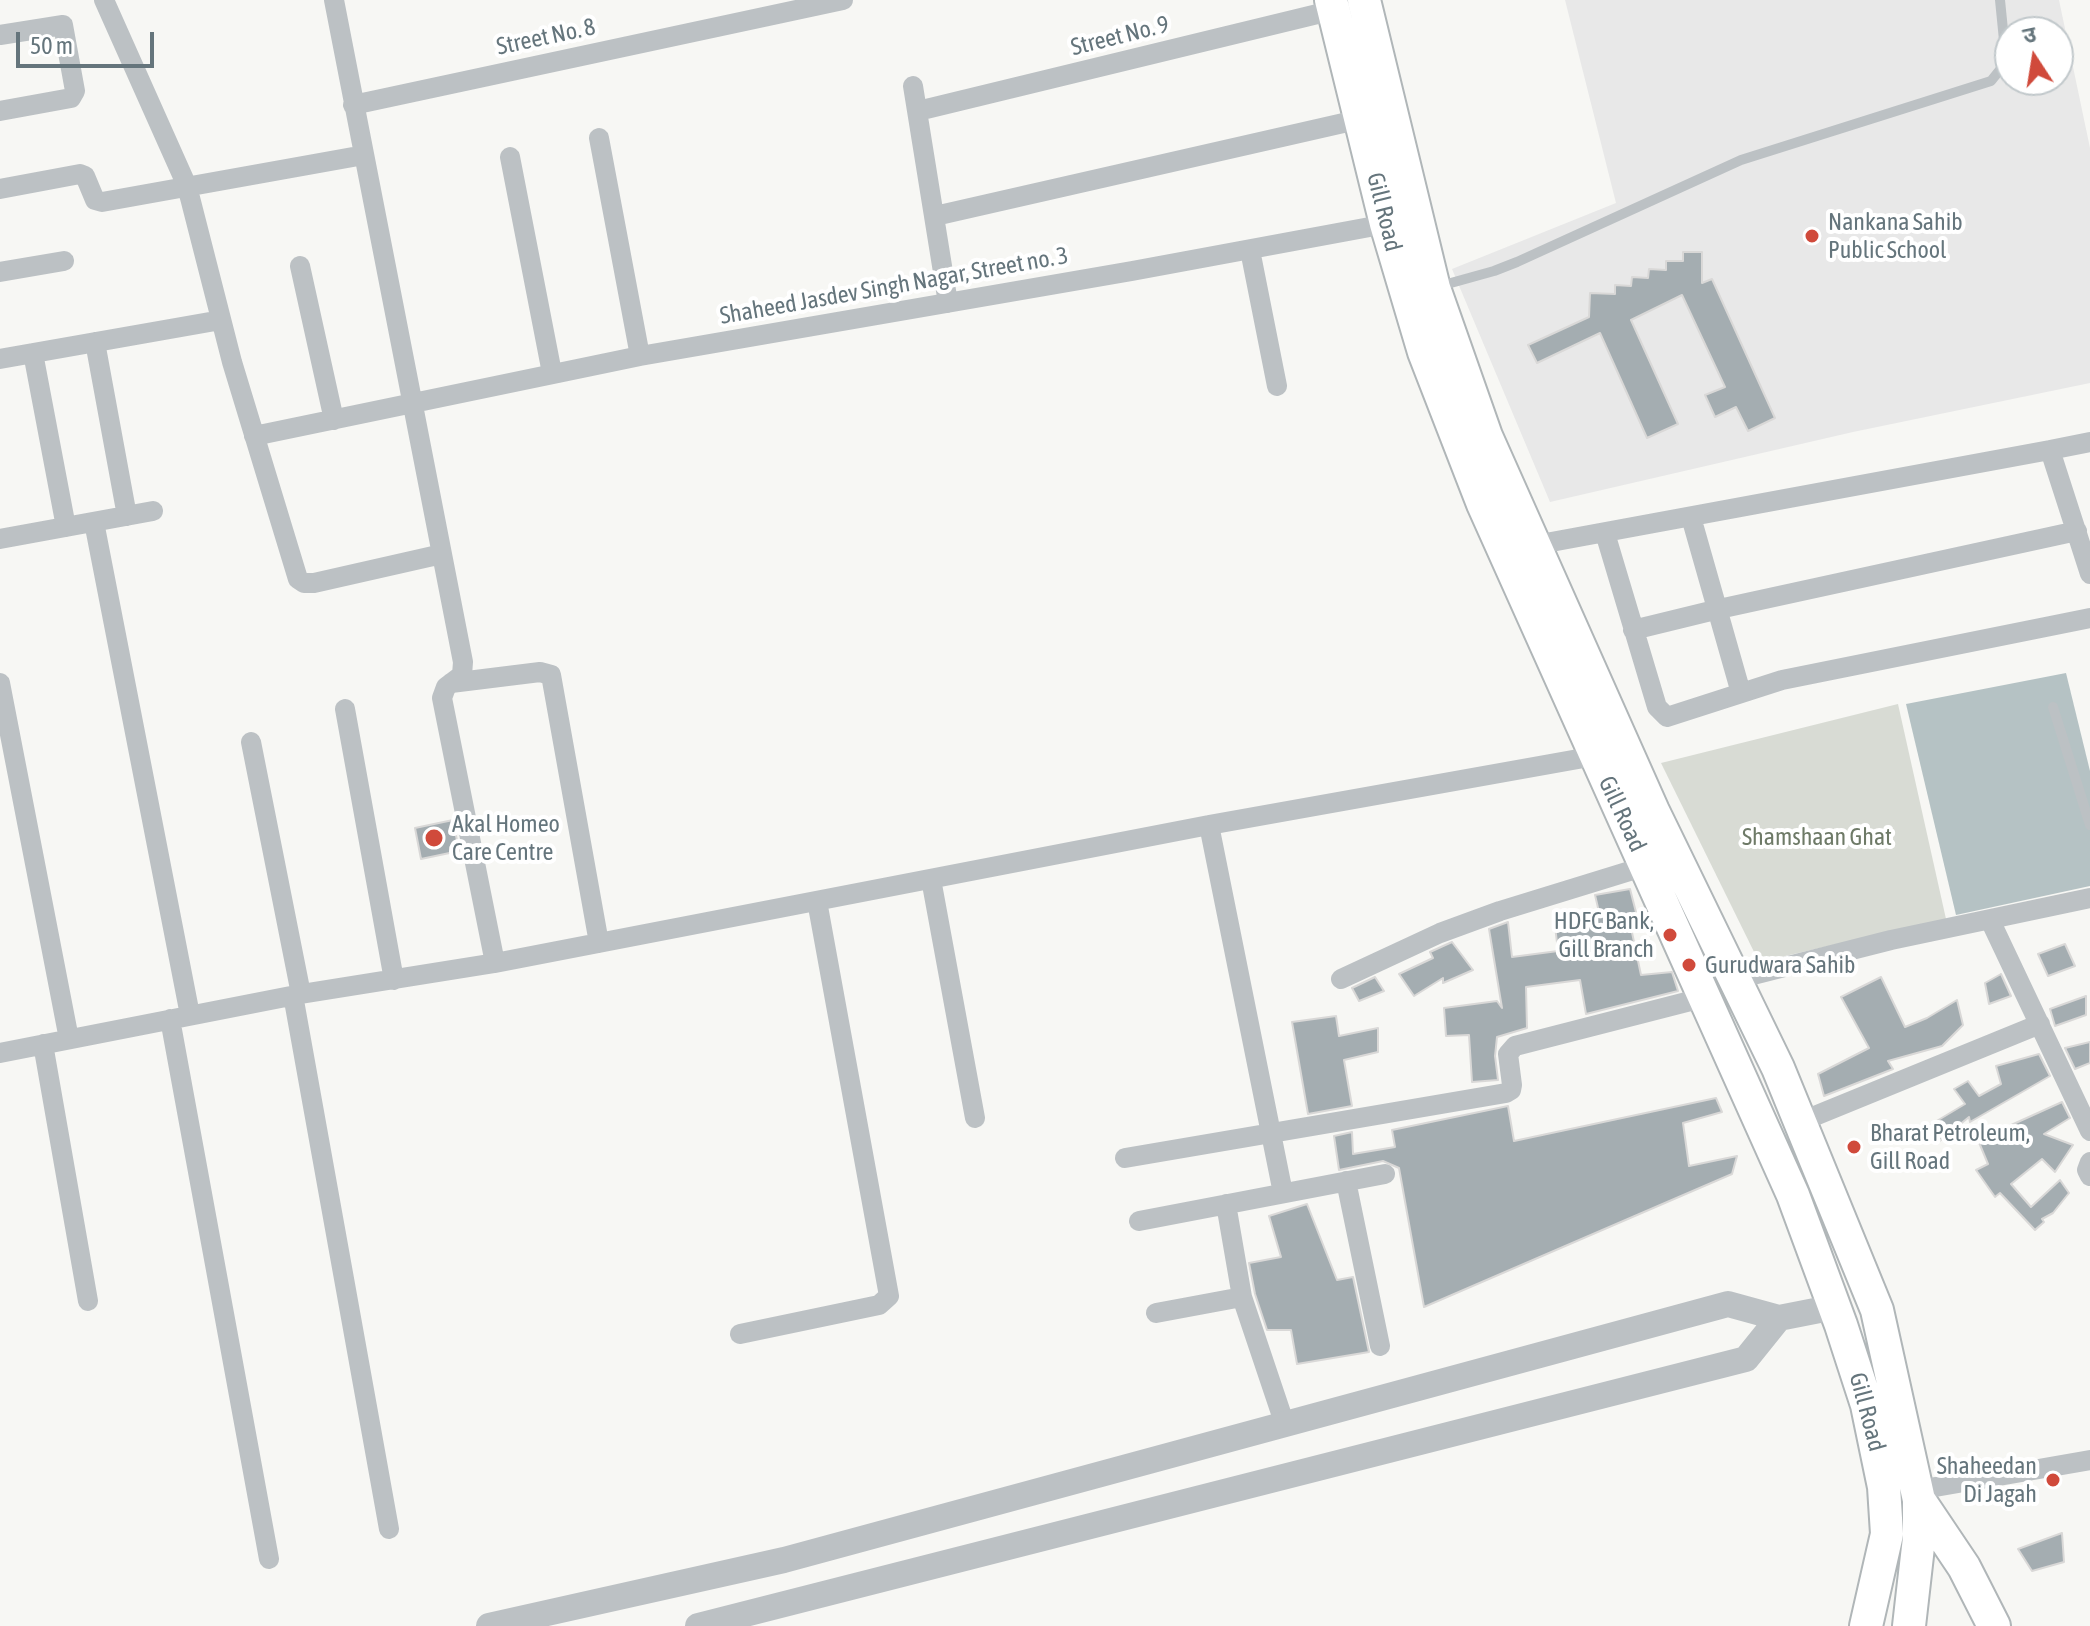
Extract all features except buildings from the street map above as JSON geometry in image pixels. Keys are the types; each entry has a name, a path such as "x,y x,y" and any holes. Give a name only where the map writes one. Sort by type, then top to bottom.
{"main road":[{"name":"Gill Road","path":"1364,0 1434,288 1486,436 1653,811 1737,979 1877,1310 1918,1495 1919,1538 1909,1626"},
{"name":"Gill Road","path":"1333,5 1386,224 1424,352 1483,504 1793,1195 1835,1307 1867,1405 1884,1487 1887,1534 1866,1626"},
{"path":"1918,1495 1964,1567 1994,1626"}],"street":[{"path":"104,0 187,186 221,320 298,579 304,583 314,583 442,554"},
{"path":"334,0 464,668 462,675 446,687 442,698 495,963"},
{"name":"Street No. 8","path":"353,105 843,0"},
{"name":"Street No. 9","path":"918,111 1333,5"},
{"path":"0,35 63,25 75,91 71,98 0,111"},
{"path":"913,86 948,303"},
{"path":"935,216 1361,119"},
{"path":"599,138 640,356"},
{"path":"0,189 80,174 85,176 95,200 102,202 364,155"},
{"path":"510,157 552,373"},
{"name":"Shaheed Jasdev Singh Nagar, Street no. 3","path":"254,436 640,356 1386,224"},
{"path":"1250,250 1277,386"},
{"path":"0,272 64,261"},
{"path":"300,266 334,420"},
{"path":"0,359 221,320"},
{"path":"95,342 127,516"},
{"path":"33,353 66,527"},
{"path":"1535,545 2090,442"},
{"path":"2050,450 2090,574"},
{"path":"0,539 153,511"},
{"path":"1691,517 1741,693"},
{"path":"94,522 190,1015"},
{"path":"1633,630 2077,531"},
{"path":"1605,533 1657,707 1667,717 1803,675 2090,618"},
{"path":"451,683 540,672 551,675 599,943"},
{"path":"0,683 69,1039"},
{"path":"345,709 394,980"},
{"path":"251,742 389,1529"},
{"path":"0,1053 297,995 495,963 1209,825 1595,756"},
{"path":"1209,825 1283,1193"},
{"path":"1341,979 1450,929 1646,866"},
{"path":"931,879 975,1118"},
{"path":"1737,979 1891,940 2090,898"},
{"path":"740,1334 879,1305 889,1296 817,901"},
{"path":"1990,920 2090,1131"},
{"path":"1125,1158 1506,1093 1512,1085 1508,1054 1515,1046 1706,997"},
{"path":"170,1019 269,1559"},
{"path":"1800,1122 2040,1024"},
{"path":"43,1044 88,1301"},
{"path":"2090,1162 2087,1170 2090,1176"},
{"path":"1139,1221 1385,1174"},
{"path":"1346,1181 1380,1346"},
{"path":"1226,1204 1242,1297 1285,1425"},
{"path":"1156,1313 1242,1297"},
{"path":"489,1626 784,1560 1728,1304 1779,1318 1835,1307"},
{"path":"698,1626 1746,1359 1779,1318"},
{"path":"1918,1495 2090,1460"}],"lane":[{"path":"1434,288 1517,262 1741,160 1991,81 2003,66 2000,0"},
{"path":"2053,707 2090,825"}],"shaded area":[{"name":"Nankana Sahib Public School","path":"1565,0 2059,0 2062,16 1994,16 1994,96 2074,96 2074,72 2090,148 2090,383 1853,432 1550,502 1452,269 1616,203"},
{"path":"2066,673 2090,771 2090,886 1956,915 1906,704"}],"green space":[{"name":"Shamshaan Ghat","path":"1898,704 1946,919 1759,962 1661,763"}],"place":[{"name":"Nankana Sahib Public School","path":"1812,236"},
{"name":"Akal Homeo Care Centre","path":"434,838"},
{"name":"HDFC Bank, Gill Branch","path":"1670,935"},
{"name":"Gurudwara Sahib","path":"1689,965"},
{"name":"Bharat Petroleum, Gill Road","path":"1854,1147"},
{"name":"Shaheedan Di Jagah","path":"2053,1480"}]}
